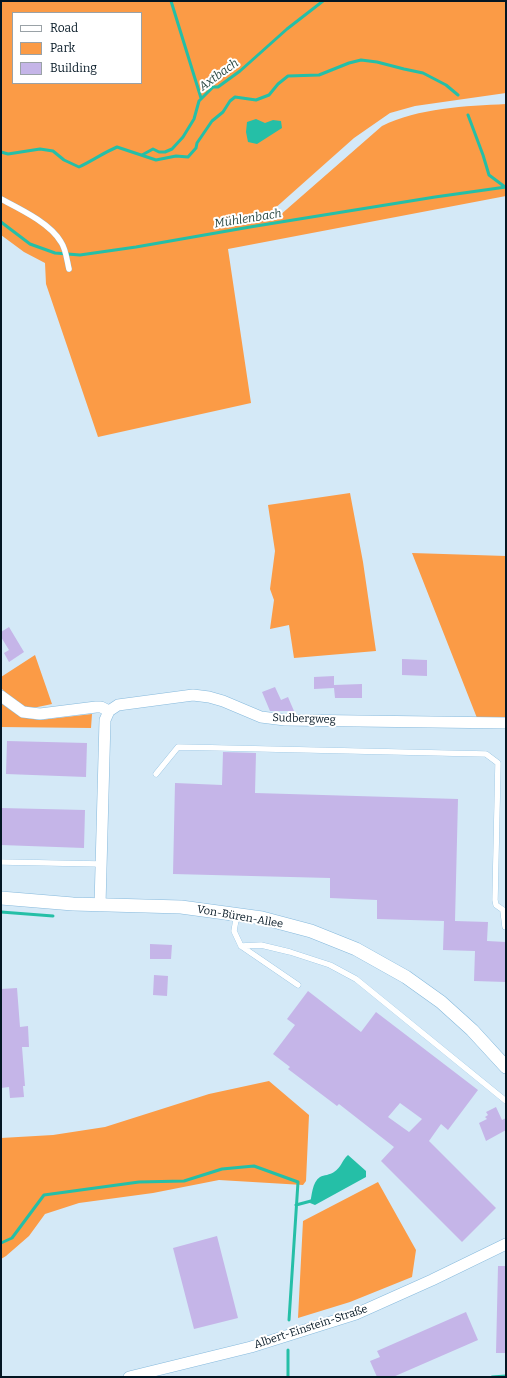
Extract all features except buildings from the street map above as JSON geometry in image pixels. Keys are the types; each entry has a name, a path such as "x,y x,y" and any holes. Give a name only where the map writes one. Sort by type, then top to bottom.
{"street":[{"name":"Sudbergweg","path":"109,711 118,705 193,695 209,696 261,717 285,720 506,723"},
{"path":"1,696 23,712 40,714 96,707 101,707 109,711 105,720 100,905"},
{"name":"Von-Büren-Allee","path":"1,898 52,903 181,907 262,918 311,931 356,950 406,977 440,1002 472,1030 506,1067"},
{"name":"Albert-Einstein-Straße","path":"129,1377 251,1347 356,1314 432,1280 506,1244"}],"lane":[{"path":"1,199 39,221 53,232 62,242 69,269"},
{"path":"156,774 178,746 486,754 498,763 494,900 496,905 505,911 506,927"},
{"path":"1,862 101,864"},
{"path":"237,914 234,931 241,946 298,985"},
{"path":"241,946 261,945 290,952 330,965 356,979 506,1101"}],"green space":[{"path":"1,1 506,1 506,93 415,106 390,113 354,138 264,218 279,216 382,126 411,115 459,107 506,104 506,196 228,249 251,403 98,437 46,284 45,263 24,252 1,235"},
{"path":"350,493 363,562 376,651 294,658 289,625 270,629 274,600 270,589 275,551 268,505"},
{"path":"412,553 506,556 506,718 477,718"},
{"path":"35,655 52,704 33,708 24,706 11,698 1,688 1,677"},
{"path":"1,703 21,717 40,720 92,714 91,728 1,727"},
{"path":"269,1081 309,1115 306,1181 303,1185 219,1180 153,1193 79,1203 45,1214 29,1236 1,1259 1,1138 53,1135 105,1127 209,1094"},
{"path":"378,1182 416,1250 412,1277 350,1302 298,1318 303,1221"}],"shaded area":[{"path":"256,119 265,123 273,120 281,121 282,128 257,144 248,142 246,132 247,122"},
{"path":"348,1155 366,1171 366,1177 315,1205 310,1203 317,1179 331,1174 340,1166"}],"waterway":[{"path":"171,1 201,98"},
{"name":"Axtbach","path":"142,155 153,149 159,152 165,152 172,149 183,137 194,119 199,101 213,87 218,87 240,71 287,29 323,1"},
{"path":"1,152 8,154 40,149 53,151 64,160 79,167 117,147 156,160 176,156 188,157 196,148 197,143 212,121 223,112 230,101 235,97 256,100 269,95 278,84 288,76 319,75 349,63 361,60 377,62 423,73 446,85 458,95"},
{"path":"468,115 489,175 505,187"},
{"name":"Mühlenbach","path":"1,222 30,244 55,253 80,255 435,197 506,187"},
{"path":"1,912 53,916"},
{"path":"1,1243 12,1238 44,1195 139,1182 184,1181 222,1169 254,1166 298,1182 289,1320"},
{"path":"296,1205 311,1201"},
{"path":"288,1350 288,1377"},
{"path":"492,1377 506,1376"}]}
